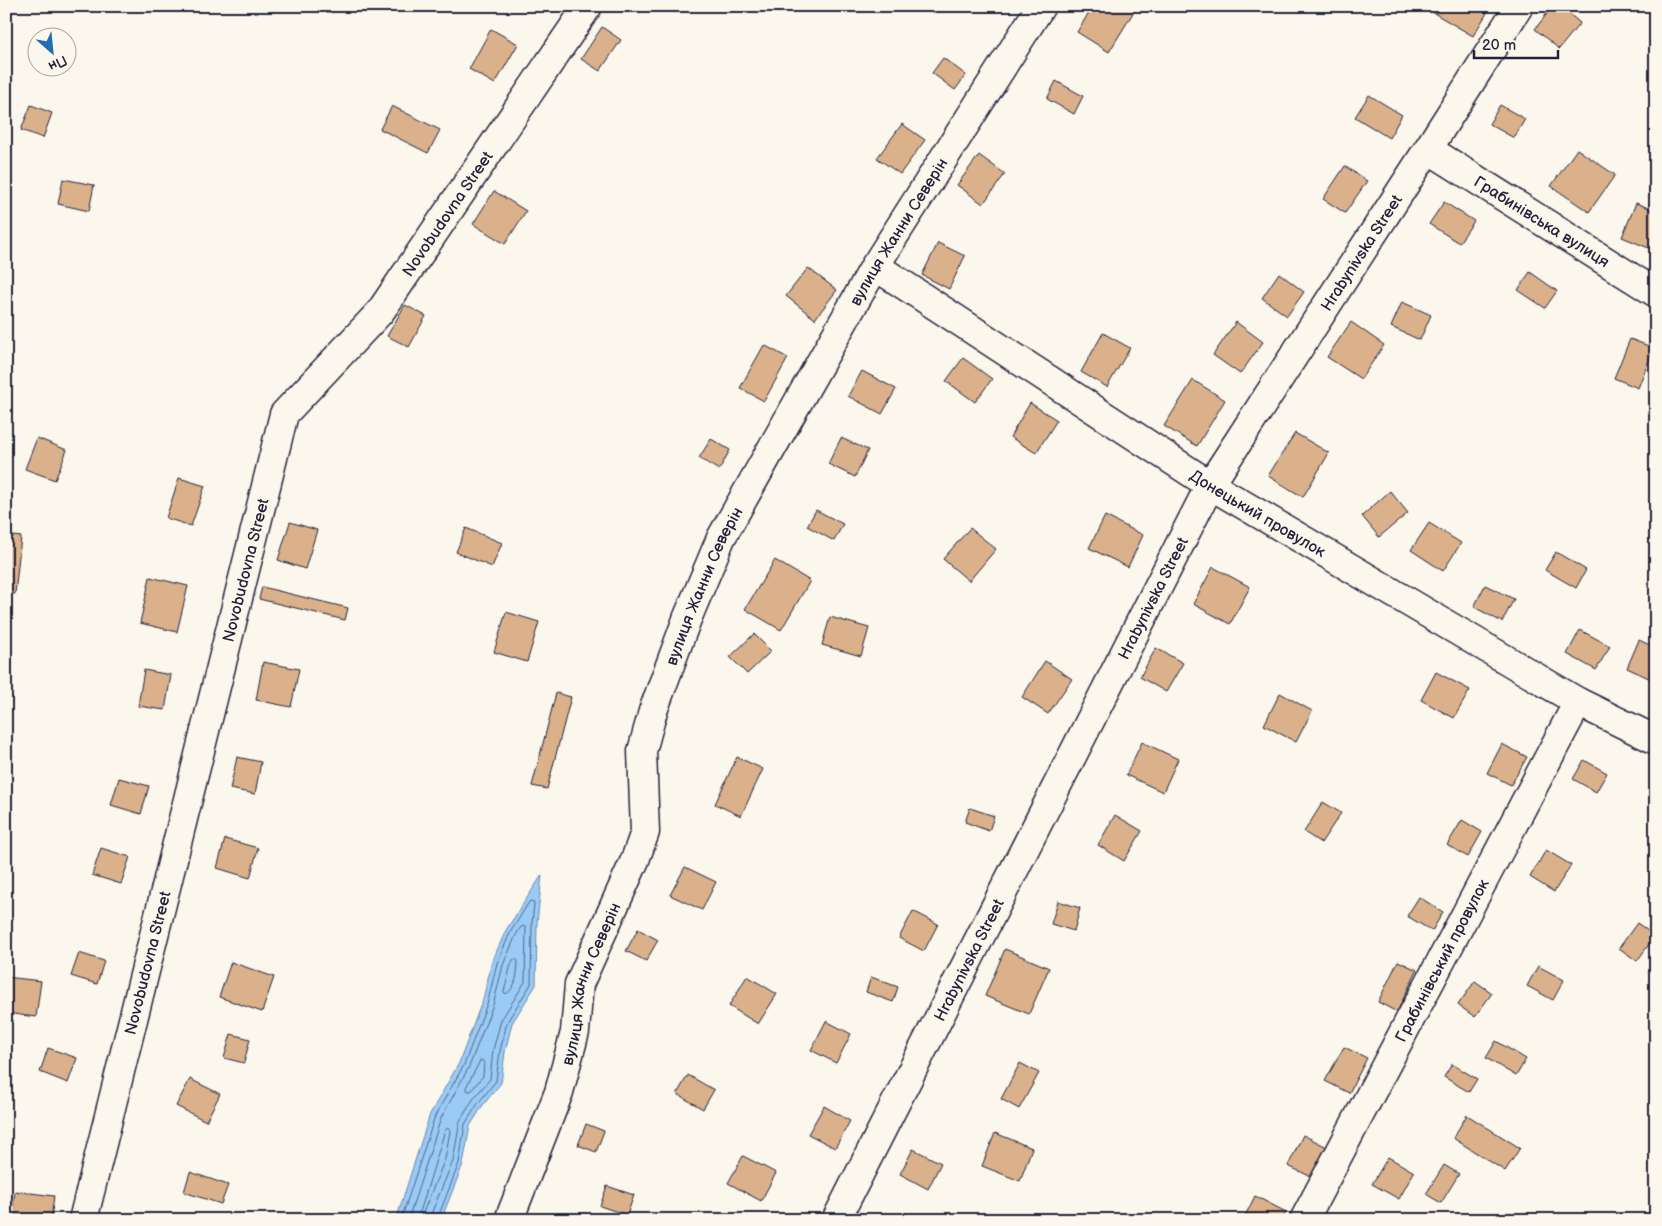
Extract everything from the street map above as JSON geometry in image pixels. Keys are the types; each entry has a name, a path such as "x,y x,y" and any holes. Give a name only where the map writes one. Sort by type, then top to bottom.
{"street":[{"name":"Novobudovna Street","path":"84,1220 284,414 380,312 588,6"},
{"name":"вулиця Жанни Северін","path":"508,1220 559,1092 575,1032 578,984 635,860 645,832 642,751 653,711 687,618 721,538 875,266 1041,6"},
{"name":"Hrabynivska Street","path":"836,1220 1210,485 1428,149 1518,6"},
{"name":"Грабинівська вулиця","path":"1428,149 1656,293"},
{"name":"Донецький провулок","path":"875,266 1210,485 1578,702 1656,740"},
{"name":"Грабинівський провулок","path":"1304,1220 1578,702"}],"water":[{"path":"542,875 537,923 536,985 512,1023 505,1052 501,1083 483,1105 470,1126 463,1164 441,1220 396,1220 430,1114 459,1063 483,999 492,962 506,930"}],"building":[{"path":"1093,6 1133,6 1136,8 1109,52 1077,32"},
{"path":"1435,6 1475,6 1487,13 1473,36 1432,12"},
{"path":"1553,6 1560,6 1580,23 1559,49 1535,29"},
{"path":"602,27 621,40 600,71 581,59"},
{"path":"491,29 518,44 495,84 469,69"},
{"path":"943,58 966,75 955,90 932,73"},
{"path":"1056,81 1083,96 1074,114 1047,99"},
{"path":"1369,95 1402,115 1389,138 1355,117"},
{"path":"31,105 52,113 43,138 21,130"},
{"path":"1500,105 1525,119 1514,138 1489,124"},
{"path":"392,106 440,130 428,153 380,129"},
{"path":"902,124 925,140 900,174 877,158"},
{"path":"1577,149 1615,175 1589,212 1551,186"},
{"path":"979,155 1005,174 983,204 957,185"},
{"path":"1345,166 1367,181 1345,213 1323,199"},
{"path":"63,179 94,185 89,211 58,204"},
{"path":"494,191 526,211 505,244 473,224"},
{"path":"1444,202 1474,221 1459,243 1429,224"},
{"path":"1636,203 1656,211 1656,251 1622,237"},
{"path":"938,243 965,256 949,289 922,275"},
{"path":"808,268 837,290 815,319 786,296"},
{"path":"1530,272 1557,291 1545,308 1518,290"},
{"path":"1279,273 1304,292 1287,316 1262,298"},
{"path":"1402,302 1431,315 1420,340 1391,327"},
{"path":"405,305 426,316 409,347 387,336"},
{"path":"1236,322 1263,342 1240,374 1213,355"},
{"path":"1351,322 1384,345 1361,379 1327,357"},
{"path":"1103,333 1130,348 1107,387 1081,372"},
{"path":"1630,339 1654,348 1638,388 1614,378"},
{"path":"764,345 788,358 764,401 740,388"},
{"path":"963,358 992,379 975,402 946,381"},
{"path":"862,371 896,389 882,414 848,396"},
{"path":"1193,380 1225,400 1197,446 1164,426"},
{"path":"1030,403 1057,420 1036,453 1010,437"},
{"path":"1295,433 1329,453 1303,497 1268,476"},
{"path":"37,438 67,450 55,480 25,469"},
{"path":"841,438 868,450 855,477 828,464"},
{"path":"711,439 730,450 719,470 699,458"},
{"path":"179,478 205,486 191,526 166,518"},
{"path":"1390,491 1408,513 1379,537 1362,516"},
{"path":"816,510 843,524 834,541 807,526"},
{"path":"1105,516 1143,535 1128,567 1089,548"},
{"path":"290,522 317,530 305,569 278,560"},
{"path":"1429,523 1461,543 1443,571 1411,550"},
{"path":"466,528 502,543 492,567 456,552"},
{"path":"970,528 996,549 969,581 943,559"},
{"path":"6,535 21,537 15,594 6,593"},
{"path":"1556,552 1586,570 1576,588 1545,570"},
{"path":"775,560 810,581 781,630 745,609"},
{"path":"1213,567 1250,587 1230,624 1193,604"},
{"path":"150,577 188,586 177,632 140,623"},
{"path":"1485,585 1514,599 1502,622 1474,607"},
{"path":"262,587 348,608 345,620 259,599"},
{"path":"506,612 539,622 527,662 494,652"},
{"path":"830,617 869,628 861,656 822,645"},
{"path":"1580,630 1610,646 1596,670 1567,654"},
{"path":"754,634 771,651 747,674 730,657"},
{"path":"1639,640 1656,648 1656,673 1653,680 1627,668"},
{"path":"1156,648 1183,663 1166,692 1140,677"},
{"path":"1045,661 1072,679 1048,714 1022,697"},
{"path":"263,662 299,669 291,707 256,700"},
{"path":"144,670 171,675 165,710 138,706"},
{"path":"1436,672 1470,690 1454,718 1421,700"},
{"path":"556,693 571,697 547,789 532,786"},
{"path":"1280,693 1312,711 1296,742 1264,725"},
{"path":"1142,742 1178,759 1163,792 1126,775"},
{"path":"1502,744 1527,757 1511,785 1487,773"},
{"path":"237,757 261,762 255,794 230,789"},
{"path":"737,757 763,769 741,816 715,804"},
{"path":"1584,760 1607,773 1596,792 1573,779"},
{"path":"119,778 149,786 141,814 111,805"},
{"path":"1323,802 1341,813 1321,843 1304,832"},
{"path":"970,808 994,816 989,831 965,822"},
{"path":"1115,815 1142,831 1124,861 1098,845"},
{"path":"1462,820 1482,832 1468,857 1447,845"},
{"path":"225,839 258,848 250,878 217,868"},
{"path":"101,848 130,857 121,884 92,875"},
{"path":"1546,850 1571,865 1554,892 1530,877"},
{"path":"685,867 716,882 702,910 670,895"},
{"path":"1419,897 1443,912 1432,931 1407,916"},
{"path":"1058,901 1080,908 1074,931 1051,924"},
{"path":"913,911 938,924 924,951 899,938"},
{"path":"1637,923 1655,936 1637,961 1619,948"},
{"path":"638,929 658,940 646,961 626,951"},
{"path":"1005,949 1049,968 1029,1014 985,996"},
{"path":"79,953 104,961 97,984 71,976"},
{"path":"1398,961 1417,970 1397,1012 1378,1002"},
{"path":"231,962 274,977 262,1012 219,997"},
{"path":"1538,966 1564,980 1553,1000 1527,986"},
{"path":"747,976 777,994 758,1024 729,1006"},
{"path":"6,977 41,981 36,1017 6,1013"},
{"path":"871,977 898,987 893,1002 866,992"},
{"path":"1475,981 1492,993 1475,1017 1458,1005"},
{"path":"826,1021 851,1034 836,1063 811,1050"},
{"path":"231,1034 250,1039 244,1063 224,1058"},
{"path":"1496,1041 1526,1059 1516,1076 1486,1058"},
{"path":"1344,1047 1367,1058 1349,1093 1325,1081"},
{"path":"48,1048 77,1058 68,1083 40,1072"},
{"path":"1020,1063 1039,1073 1019,1109 1001,1099"},
{"path":"1452,1064 1477,1079 1469,1092 1444,1077"},
{"path":"688,1075 714,1090 703,1109 677,1094"},
{"path":"190,1079 220,1094 206,1121 176,1106"},
{"path":"824,1106 850,1121 835,1148 808,1134"},
{"path":"1467,1115 1520,1148 1505,1171 1453,1138"},
{"path":"586,1124 604,1131 596,1152 578,1145"},
{"path":"995,1133 1032,1148 1020,1181 982,1166"},
{"path":"1303,1135 1327,1147 1312,1177 1288,1166"},
{"path":"913,1149 941,1163 928,1189 900,1174"},
{"path":"743,1156 776,1173 761,1201 728,1183"},
{"path":"1388,1157 1414,1172 1399,1199 1372,1184"},
{"path":"1444,1165 1459,1174 1441,1203 1426,1194"},
{"path":"190,1172 228,1185 221,1204 184,1192"},
{"path":"607,1186 634,1195 627,1215 600,1206"},
{"path":"15,1191 54,1196 51,1219 12,1214"},
{"path":"1255,1196 1286,1212 1282,1220 1243,1220"},
{"path":"563,1213 585,1220 561,1220"}]}
